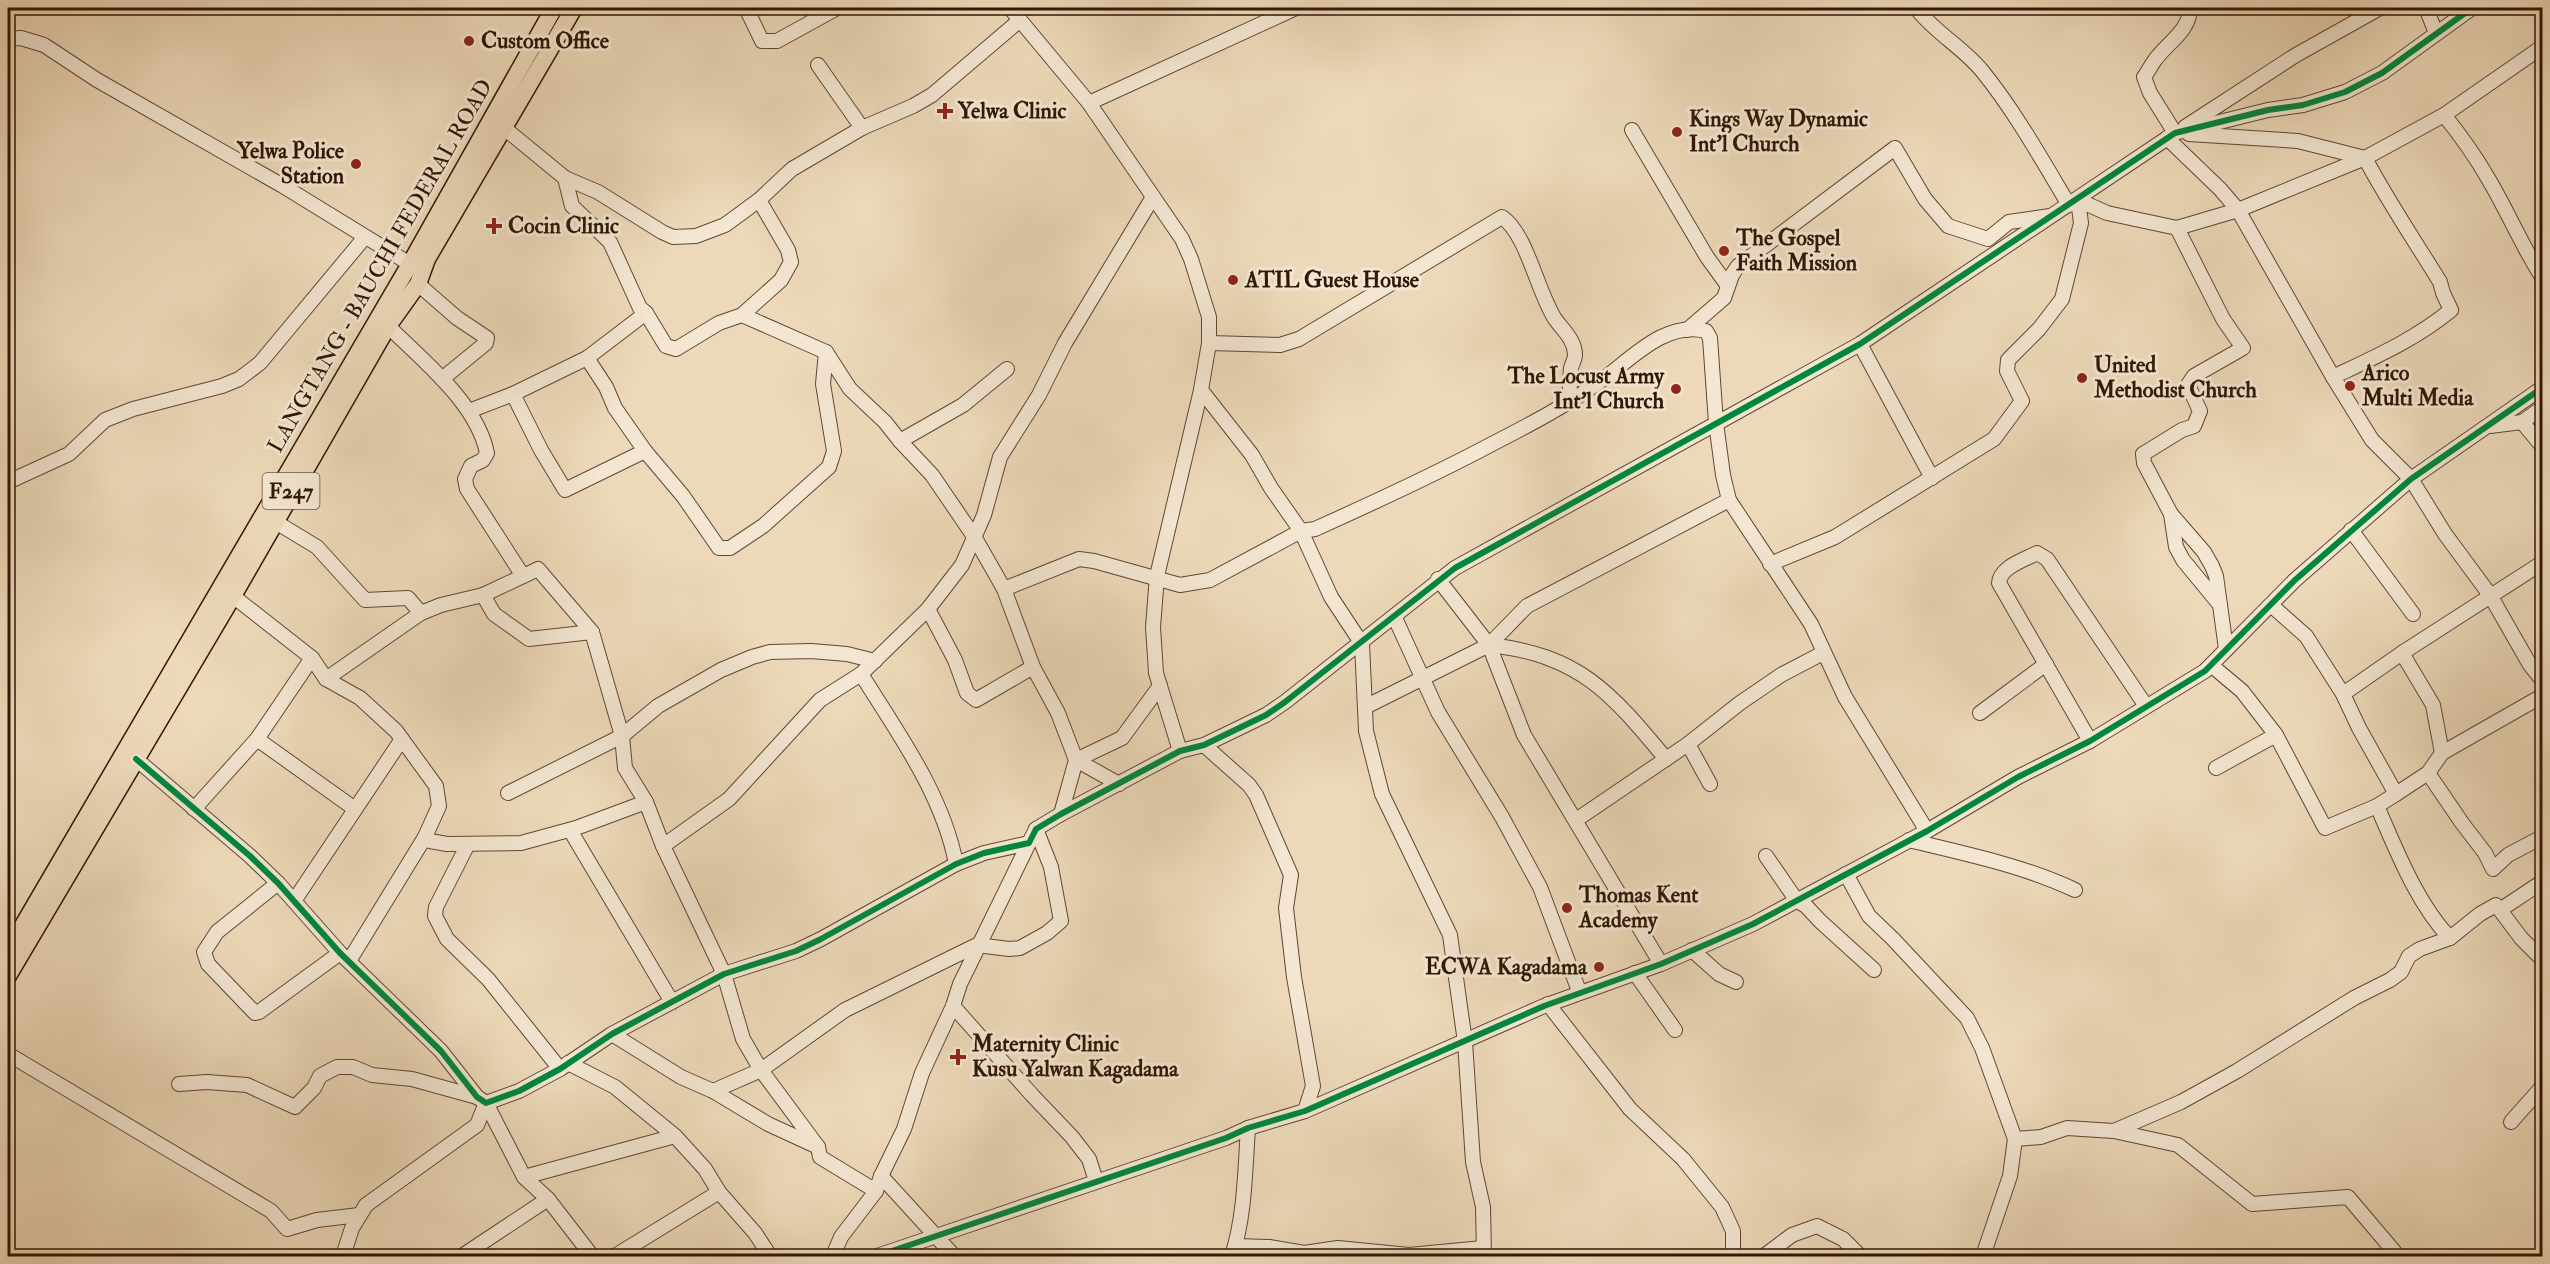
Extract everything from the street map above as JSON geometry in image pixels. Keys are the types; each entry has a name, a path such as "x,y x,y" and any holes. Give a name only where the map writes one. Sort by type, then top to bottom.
{"main road":[{"name":"LANGTANG - BAUCHI FEDERAL ROAD","path":"8,951 410,264 554,8"},
{"name":"F247","path":"8,976 233,596 274,520 388,326 418,284 427,259 574,8"}],"street":[{"path":"746,8 762,41 777,41 837,8"},
{"path":"1010,8 1089,103 1182,239 1191,259 1209,317 1209,343 1201,390 1156,579 1154,637 1156,673 1180,751"},
{"path":"1089,103 1296,8"},
{"path":"1770,564 1835,537 1994,440 2022,401 2007,371 2008,360 2038,329 2062,299 2081,224 2073,203 1982,70 1916,8"},
{"path":"2190,8 2190,17 2175,39 2155,59 2144,77 2171,135 2238,210 2333,377 2372,440 2411,479 2445,534 2490,595 2530,665 2542,680"},
{"path":"833,1256 841,1237 876,1191 904,1129 922,1073 953,1006 977,945 1036,829 1180,751 1204,744 1266,715 1395,618 1438,579 1860,344 2171,135 2296,55 2380,8"},
{"path":"2426,8 2436,33"},
{"path":"2171,135 2268,110 2304,105 2345,92 2382,73 2472,8"},
{"path":"504,128 565,178 598,192 673,237 696,236 725,225 759,200 792,170 862,128 913,106 932,95 1020,20"},
{"path":"8,39 21,38 45,45 97,80 283,186 410,264"},
{"path":"2073,203 2177,228 2238,210 2365,158 2444,115 2542,47"},
{"path":"818,65 862,128"},
{"path":"2444,115 2461,136 2489,181 2528,256 2542,277"},
{"path":"1632,130 1707,257 1728,286"},
{"path":"2171,135 2298,141 2365,158 2381,189 2440,282 2451,310 2436,323 2397,347 2333,377"},
{"path":"1687,330 1724,298 1738,266 1894,148 1925,200 1948,226 1988,239 2009,222 2055,215"},
{"path":"565,178 572,206 610,242 640,308 646,313 666,346 671,349 676,349 719,323 742,315 781,280 791,262 788,250 759,200"},
{"path":"663,846 729,799 820,700 861,674 928,609 962,565 984,515 1000,457 1153,197"},
{"path":"1209,343 1280,345 1299,339 1502,217 1508,220 1523,245 1540,292 1570,339 1575,355 1571,366 1569,401"},
{"path":"2177,228 2223,319 2243,348 2194,376 2188,385 2200,411 2194,426 2182,430 2143,454 2144,463 2171,514 2204,552 2212,566 2216,576 2226,649"},
{"path":"8,482 69,454 105,420 133,409 222,386 239,379 261,363 365,237"},
{"path":"418,284 457,318 487,338 486,343 442,380"},
{"path":"469,411 513,394 587,358 646,313"},
{"path":"742,315 826,352 850,389 885,422 932,475 975,538 1004,589 1033,667 1058,713 1076,760 1061,814"},
{"path":"388,326 442,380 469,411 487,453 483,459 471,466 465,479 467,489 523,576"},
{"path":"1004,589 1079,560 1094,561 1180,585 1210,580 1300,531 1315,529 1394,494 1538,421 1604,378 1657,339 1674,331 1706,331 1710,338 1716,423 1729,500 1811,624 1855,716 1927,831"},
{"path":"1860,344 1932,478"},
{"path":"587,358 606,387 615,408 645,451 683,496 719,548 730,548 764,526 829,467 834,451 823,384 826,352"},
{"path":"900,441 963,405 1007,369"},
{"path":"877,1257 1226,1138 1248,1128 1305,1111 1548,1004 1661,964 1753,924 1927,831 2018,777 2090,741 2205,671 2351,530 2411,479 2542,388"},
{"path":"1201,390 1252,454 1271,488 1300,531 1331,597 1362,644 1366,731 1383,794 1450,935 1464,1042 1473,1162 1483,1207 1483,1252 1409,1256 1338,1248 1304,1253 1269,1247 1233,1251 1243,1205 1248,1128"},
{"path":"513,394 566,490 645,451"},
{"path":"2488,426 2522,422 2542,408"},
{"path":"2522,422 2542,446"},
{"path":"1365,707 1489,645 1527,606 1729,500"},
{"path":"2171,514 2176,547 2183,560 2220,605"},
{"path":"274,520 317,547 365,600 408,598 421,613"},
{"path":"2351,530 2412,614"},
{"path":"2090,741 1999,583 1999,578 2006,569 2037,553 2047,559 2146,705"},
{"path":"2343,694 2490,595 2542,563"},
{"path":"326,679 421,613 441,605 483,595 538,569 592,632 622,736 625,768 646,802 663,846 724,974 742,1039 761,1070 818,1147 820,1157 876,1191"},
{"path":"1438,579 1489,645 1524,735 1661,964"},
{"path":"483,595 494,614 529,639 592,632"},
{"path":"233,596 312,658 326,679 360,698 402,739 436,786 439,797 440,806 425,837 344,957 255,1013 208,964 204,952 218,932 278,883"},
{"path":"2271,605 2306,636 2343,694 2358,728 2397,794"},
{"path":"928,609 960,672 966,693 976,700 1033,667"},
{"path":"1395,618 1443,721 1502,817 1540,887 1580,991"},
{"path":"1489,645 1519,648 1561,663 1582,674 1611,696 1666,759"},
{"path":"508,793 622,736 658,706 721,670 752,657 770,652 811,651 847,654 875,661"},
{"path":"1576,820 1689,744 1740,703 1781,675 1823,653"},
{"path":"2402,653 2433,705 2442,753"},
{"path":"194,809 256,739 312,658"},
{"path":"1980,713 2046,664"},
{"path":"2211,665 2242,691 2276,735 2325,828 2377,806 2397,794 2428,773 2442,753 2542,696"},
{"path":"861,674 904,743 938,807 950,836 956,864"},
{"path":"1076,760 1122,738 1160,686"},
{"path":"2216,768 2276,735"},
{"path":"256,739 355,809"},
{"path":"294,901 402,739"},
{"path":"1204,744 1250,785 1291,875 1286,908 1294,977 1313,1086 1305,1111"},
{"path":"1689,744 1710,784"},
{"path":"136,759 250,856 278,883 344,957 412,1026 441,1051 482,1100 524,1177 548,1199 592,1257"},
{"path":"1076,760 1119,784"},
{"path":"2428,773 2462,824 2485,852 2493,869 2508,855 2542,837"},
{"path":"425,837 435,842 521,843 570,830 646,802"},
{"path":"2377,806 2434,921 2450,938"},
{"path":"713,1090 761,1070 845,1010 977,945 1009,950 1020,948 1047,933 1061,921 1051,867 1036,829"},
{"path":"570,830 672,1002"},
{"path":"1909,840 2049,878 2074,890"},
{"path":"178,1084 207,1082 247,1085 295,1107 314,1088 320,1076 337,1067 353,1067 372,1075 412,1079 482,1100 519,1091 564,1066 612,1034 724,974 796,951 956,864 984,853 1029,843"},
{"path":"468,844 436,907 435,916 447,939 488,979 564,1066 615,1088 675,1136 705,1169 719,1192 755,1233 770,1257"},
{"path":"1766,856 1797,901 1806,906 1874,970"},
{"path":"1846,873 1869,916 1967,1018 1982,1048 2015,1139 2010,1176 1983,1257"},
{"path":"2500,910 2542,882"},
{"path":"2114,1131 2181,1102 2237,1071 2354,998 2390,980 2401,972 2409,956 2420,949 2450,938 2480,914 2496,905 2521,938 2542,959"},
{"path":"1692,950 1719,974 1736,982"},
{"path":"1635,973 1676,1030"},
{"path":"1548,1004 1630,1109 1683,1159 1722,1207 1733,1231 1733,1257"},
{"path":"953,1006 1072,1137 1089,1159 1096,1181"},
{"path":"612,1034 681,1077 713,1090 768,1124 818,1147"},
{"path":"8,1054 272,1211 287,1229 317,1220 358,1215"},
{"path":"2511,1122 2542,1087"},
{"path":"346,1255 358,1215 375,1199 477,1125 482,1100"},
{"path":"2015,1139 2041,1137 2067,1128 2114,1131 2178,1145 2252,1204 2348,1197 2398,1257"},
{"path":"524,1177 675,1136"},
{"path":"881,1176 954,1257"},
{"path":"615,1257 719,1192"},
{"path":"462,1257 548,1199"},
{"path":"1764,1257 1792,1235 1817,1226 1843,1239 1860,1257"}],"cycle path":[{"path":"136,759 250,856 278,883 340,953 441,1051 477,1097 486,1103 519,1091 560,1069 612,1034 724,974 796,951 956,864 984,853 1029,843 1036,829 1061,814 1180,751 1204,745 1266,715 1455,568 1860,344 2175,133 2268,110 2303,105 2345,92 2382,73 2472,8"},
{"path":"877,1256 1226,1138 1248,1128 1305,1111 1544,1006 1661,964 1753,924 1927,831 2018,777 2090,741 2205,671 2295,580 2411,479 2542,388"}],"place":[{"name":"Custom Office","path":"469,41"},
{"name":"Yelwa Clinic","path":"945,111"},
{"name":"Kings Way Dynamic Int'l Church","path":"1677,132"},
{"name":"Yelwa Police Station","path":"356,164"},
{"name":"Cocin Clinic","path":"494,226"},
{"name":"The Gospel Faith Mission","path":"1724,251"},
{"name":"ATIL Guest House","path":"1233,280"},
{"name":"United Methodist Church","path":"2082,378"},
{"name":"Arico Multi Media","path":"2350,386"},
{"name":"The Locust Army Int'l Church","path":"1676,389"},
{"name":"Thomas Kent Academy","path":"1567,908"},
{"name":"ECWA Kagadama","path":"1599,967"},
{"name":"Maternity Clinic Kusu Yalwan Kagadama","path":"958,1057"}]}
